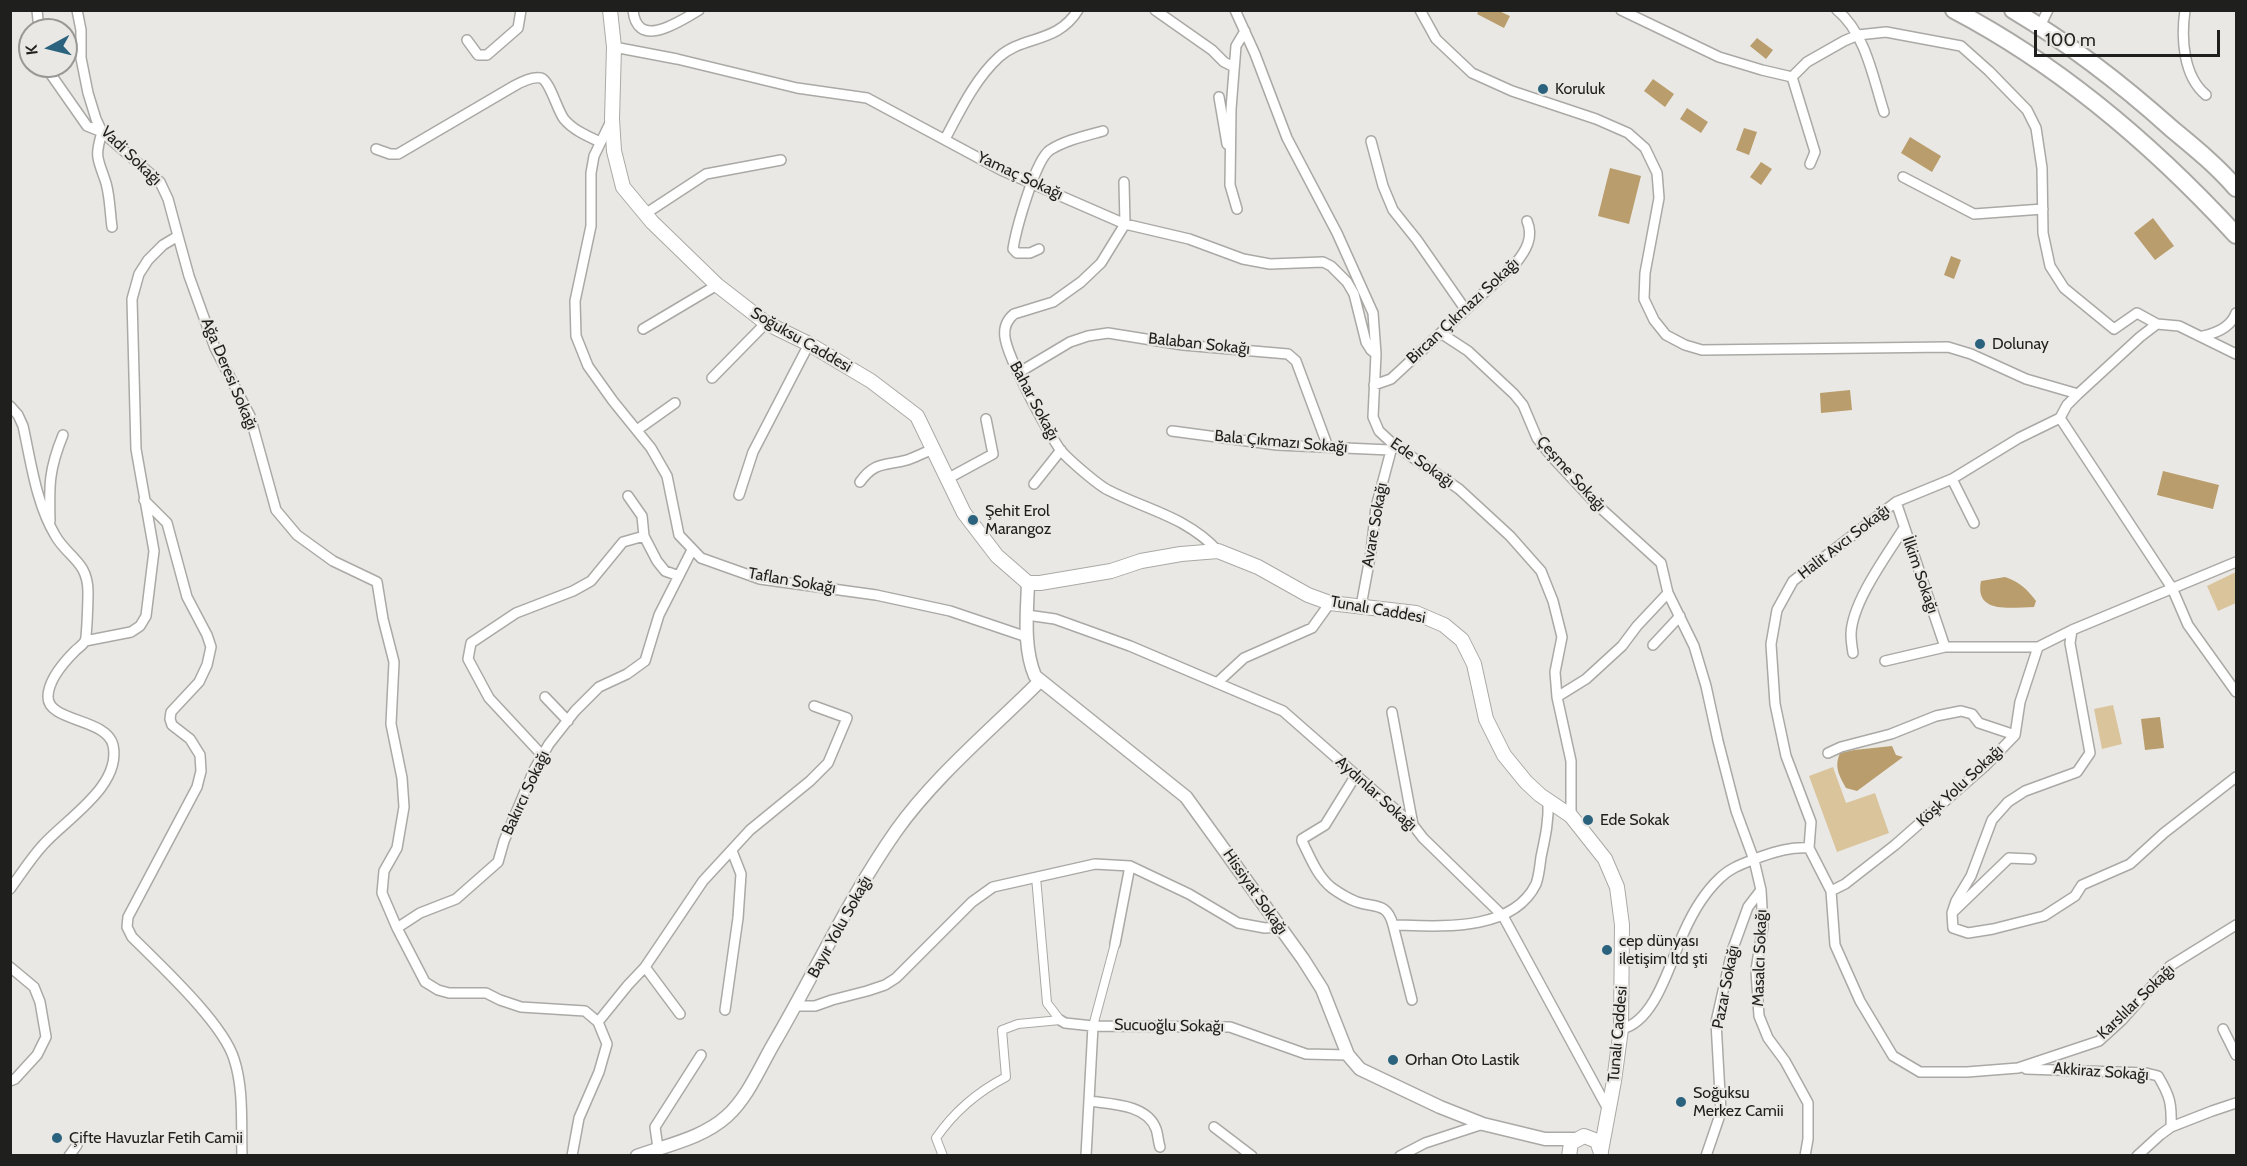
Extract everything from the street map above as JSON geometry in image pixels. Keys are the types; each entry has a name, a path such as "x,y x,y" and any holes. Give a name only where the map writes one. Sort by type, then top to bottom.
{"highway":[{"path":"1954,10 2049,68 2127,128 2200,195 2236,235"},
{"path":"2013,10 2040,26 2132,93 2222,172 2236,188"}],"main road":[{"name":"Soğuksu Caddesi","path":"610,10 614,47 612,119 614,151 623,187 645,214 717,285 766,323 809,344 871,381 917,416 964,513 997,556 1028,583"},
{"name":"Tunalı Caddesi","path":"1028,583 1111,572 1141,561 1181,554 1218,551 1258,567 1308,595 1330,603 1416,613 1444,625 1462,640 1474,664 1486,719 1513,768 1548,802 1570,816 1605,859 1617,887 1621,905 1623,951 1621,1029 1601,1153"},
{"path":"1568,1154 1579,1137 1609,1111"},
{"path":"1579,1137 1597,1142 1601,1153"}],"street":[{"name":"Vadi Sokağı","path":"77,10 81,30 81,58 88,93 102,132 160,182 168,199 178,236"},
{"path":"467,40 478,55 487,55 518,28 521,10"},
{"path":"633,10 634,19 643,30 650,32 658,31 699,10"},
{"path":"945,139 971,93 1000,56 1060,30 1073,19 1078,10"},
{"path":"1155,10 1234,67"},
{"name":"Ede Sokağı","path":"1235,10 1287,138 1337,233 1373,313 1376,354 1373,417 1379,431 1392,447 1459,489 1510,536 1541,571 1553,601 1562,637 1555,672 1557,697 1571,761 1570,816"},
{"path":"1420,10 1436,39 1472,73 1512,91 1596,119 1628,133 1645,148 1657,173 1659,198 1645,273 1644,299 1654,320 1666,335 1685,345 1702,350 1948,347 1971,354 2026,379 2078,394"},
{"path":"1621,10 1719,57 1792,77"},
{"path":"1837,10 1848,19 1858,35 1884,112"},
{"path":"2040,26 2048,10"},
{"path":"2185,10 2184,46 2190,72 2199,89 2206,95"},
{"path":"1237,209 1230,185 1234,67 1236,46 1245,31"},
{"path":"1792,77 1807,62 1858,35 1886,32 1961,46 2027,110 2036,128 2042,168 2043,233 2050,266 2064,288 2114,329 2137,312 2157,324 2179,326 2204,336 2236,354"},
{"name":"Yamaç Sokağı","path":"614,47 677,59 797,88 867,98 1001,170 1125,224 1189,239 1243,259 1270,264 1314,261 1331,266 1347,282 1354,294 1366,342 1376,354"},
{"path":"1792,77 1815,152 1810,164"},
{"path":"53,78 87,126 102,132 96,160 106,185 112,227"},
{"path":"376,149 398,154 514,86 531,79 542,78 547,82 565,120 576,130 600,142"},
{"path":"1218,97 1230,158"},
{"path":"612,119 600,142 591,172 591,226 575,301 576,336 588,366 651,448 667,476 679,535 692,550"},
{"path":"1039,249 1030,253 1017,253 1013,249 1019,221 1034,176 1048,151 1072,139 1103,131"},
{"path":"1371,141 1383,186 1393,210 1465,309"},
{"path":"645,214 706,174 782,160"},
{"path":"1903,177 1974,214 2043,208"},
{"path":"1124,182 1125,224"},
{"name":"Bircan Çıkmazı Sokağı","path":"1374,386 1391,379 1442,334 1465,309 1521,258 1530,236 1527,221"},
{"name":"Bahar Sokağı","path":"1125,224 1101,263 1081,282 1053,302 1014,314 1005,325 1005,338 1018,373 1060,450 1105,488 1190,526 1218,551"},
{"path":"10,889 43,844 88,804 108,777 114,760 113,744 107,734 53,709 48,700 49,690 59,669 85,641 131,632 140,626 146,616 154,551 136,449 132,299 135,285 148,260 163,245 178,236"},
{"name":"Ağa Deresi Sokağı","path":"178,236 189,276 215,348 250,416 276,510 297,535 333,561 377,582 383,619 394,662 391,724 402,778 404,807 397,848 384,871 382,894 425,982 438,990 449,993 486,993 522,1008 585,1011 598,1022"},
{"path":"642,329 717,285"},
{"path":"2204,336 2219,332 2235,318 2236,313"},
{"path":"712,378 766,323"},
{"path":"2157,324 2139,337 2078,394 2067,405 2060,418 2172,588 2188,625 2236,692"},
{"name":"Balaban Sokağı","path":"1018,373 1070,342 1108,333 1183,345 1288,354 1296,361 1328,447"},
{"name":"Çeşme Sokağı","path":"1442,334 1468,351 1514,394 1522,405 1537,438 1552,457 1595,503 1661,563 1668,593 1694,646 1736,811 1754,860"},
{"path":"739,495 753,452 809,344"},
{"path":"637,430 675,403"},
{"path":"10,406 23,426 42,505 50,526 56,537 80,562 87,576 85,641"},
{"name":"Halit Avcı Sokağı","path":"1809,848 1811,822 1786,756 1775,704 1771,644 1777,610 1793,581 1896,502 1952,479 2019,438 2060,418"},
{"path":"947,479 993,454 987,419"},
{"name":"Bala Çıkmazı Sokağı","path":"1172,431 1277,445 1392,447"},
{"path":"50,526 49,480 52,461 63,435"},
{"name":"Avare Sokağı","path":"1361,606 1376,507 1392,447"},
{"path":"860,482 868,471 879,465 907,460 934,449"},
{"path":"1034,484 1060,450"},
{"path":"1952,479 1974,522"},
{"path":"628,496 642,516 644,536 657,561 665,571 679,576"},
{"path":"144,500 166,523 177,555 187,597 211,647 207,665 199,682 171,712 170,719 171,725 190,739 200,755 201,771 197,787 128,917 127,927 132,937 221,1033 234,1059 241,1103 242,1155"},
{"name":"İlkim Sokağı","path":"1896,502 1945,647"},
{"path":"1853,653 1851,634 1854,616 1871,579 1904,528"},
{"path":"542,755 489,698 468,659 471,643 516,613 573,591 591,580 622,542 644,536"},
{"name":"Bakırcı Sokağı","path":"397,928 420,914 456,899 498,862 542,755 568,721 599,687 627,674 645,661 659,615 692,550"},
{"name":"Taflan Sokağı","path":"692,550 701,558 760,579 876,595 950,611 1027,637"},
{"path":"1886,661 1945,647 2038,647 2072,630 2236,562"},
{"name":"Hissiyat Sokağı","path":"1028,583 1027,637 1031,666 1035,676 1186,797 1303,959 1322,989 1348,1055 1360,1069 1440,1107 1483,1124 1545,1139 1579,1137"},
{"path":"1557,697 1586,679 1622,646 1668,593"},
{"path":"1218,682 1244,658 1312,628 1330,603"},
{"name":"Aydınlar Sokağı","path":"1027,615 1055,619 1130,646 1283,711 1413,825 1423,838 1503,916 1609,1111"},
{"path":"1653,645 1680,616"},
{"path":"2072,630 2070,643 2090,753 2077,772 2025,791 2008,802 1992,820 1971,876 1956,901 1952,914 1953,928 1968,933 2044,916 2075,896 2082,885 2130,864 2164,833 2236,777"},
{"name":"Köşk Yolu Sokağı","path":"1831,891 1845,884 1895,845 1985,766 2015,735 2020,702 2038,647"},
{"name":"Bayır Yolu Sokağı","path":"637,1155 704,1132 728,1115 742,1098 797,1006 859,891 896,832 921,798 1041,681"},
{"path":"545,697 568,721"},
{"path":"572,1155 579,1118 599,1072 607,1044 598,1022 645,968 703,881 750,830 810,781 828,763 846,718 814,706"},
{"path":"1828,753 1841,747 1891,734 1936,716 1961,711 1972,714 1979,723 2015,735"},
{"path":"1392,712 1413,825"},
{"path":"1356,776 1325,825 1302,841 1319,875 1332,888 1357,902 1378,905 1390,916 1412,1000"},
{"path":"1393,925 1454,926 1503,916 1527,898 1537,882 1549,818 1548,802"},
{"path":"1621,1029 1637,1022 1655,998 1666,978 1685,930 1713,885 1732,868 1781,850 1809,848"},
{"name":"Karslılar Sokağı","path":"1809,848 1831,891 1835,945 1860,1001 1893,1056 1920,1072 1967,1072 2018,1068 2099,1041 2122,1020 2170,966 2236,925"},
{"path":"725,1010 738,918 741,874 732,851"},
{"path":"1952,914 2009,858 2031,859"},
{"path":"1754,860 1761,890"},
{"path":"797,1006 815,1006 885,985 896,978 979,897 993,887 1095,864 1130,866 1190,894 1238,923 1265,928 1278,927"},
{"path":"1115,944 1130,866"},
{"path":"1036,877 1047,1003 1065,1023 1093,1026"},
{"name":"Pazar Sokağı","path":"1706,1155 1721,1112 1716,1022 1732,951 1748,907 1761,890"},
{"name":"Masalcı Sokağı","path":"1761,890 1762,926 1756,970 1759,1016 1768,1038 1785,1061 1808,1103 1808,1139 1805,1155"},
{"name":"Sucuoğlu Sokağı","path":"1086,1155 1093,1026 1115,944"},
{"path":"10,967 34,987 40,1002 46,1037 37,1055 15,1079 10,1081"},
{"path":"645,968 680,1014"},
{"path":"943,1155 936,1138 948,1121 983,1089 1006,1077 1002,1030 1018,1024 1060,1020"},
{"name":"Sucuoğlu Sokağı","path":"1093,1026 1230,1027 1306,1054 1348,1055"},
{"path":"2223,1029 2236,1055"},
{"path":"658,1148 655,1127 701,1054"},
{"name":"Akkiraz Sokağı","path":"2018,1068 2146,1073 2158,1076 2172,1105 2172,1127"},
{"path":"1089,1101 1124,1107 1142,1113 1155,1126 1160,1147"},
{"path":"2137,1155 2172,1127 2212,1110 2236,1104"},
{"path":"1400,1155 1425,1143 1483,1124"},
{"path":"1214,1127 1252,1155"},
{"name":"Hissiyat Sokağı","path":"1545,1139 1568,1154"},
{"path":"69,1155 77,1145"}],"shaded area":[{"path":"1479,11 1499,11 1510,16 1504,28 1477,14"},
{"path":"1757,38 1773,50 1766,59 1750,46"},
{"path":"1653,79 1674,94 1665,107 1644,91"},
{"path":"1687,108 1708,122 1701,133 1680,119"},
{"path":"1744,128 1757,132 1749,155 1736,150"},
{"path":"1910,137 1941,156 1932,172 1901,153"},
{"path":"1761,162 1772,169 1761,185 1750,177"},
{"path":"1610,168 1641,176 1629,224 1598,216"},
{"path":"2153,218 2174,246 2155,260 2134,233"},
{"path":"1951,256 1961,260 1954,279 1944,275"},
{"path":"1850,390 1852,410 1821,413 1820,393"},
{"path":"2163,471 2219,485 2213,509 2157,495"},
{"path":"2236,572 2236,603 2218,611 2207,586"},
{"path":"2005,577 2026,589 2036,601 2034,607 1997,607 1983,599 1980,592 1981,581"},
{"path":"2113,705 2122,744 2102,749 2094,709"},
{"path":"2160,717 2164,748 2145,750 2141,719"},
{"path":"1892,746 1896,755 1903,757 1857,791 1846,788 1837,767 1840,753"},
{"path":"1833,767 1846,803 1875,793 1889,833 1837,852 1809,776"}],"place":[{"name":"Koruluk","path":"1543,89"},
{"name":"Dolunay","path":"1980,344"},
{"name":"Şehit Erol Marangoz","path":"973,520"},
{"name":"Ede Sokak","path":"1588,820"},
{"name":"cep dünyası iletişim ltd şti","path":"1607,950"},
{"name":"Orhan Oto Lastik","path":"1393,1060"},
{"name":"Soğuksu Merkez Camii","path":"1681,1102"},
{"name":"Çifte Havuzlar Fetih Camii","path":"57,1138"}]}
